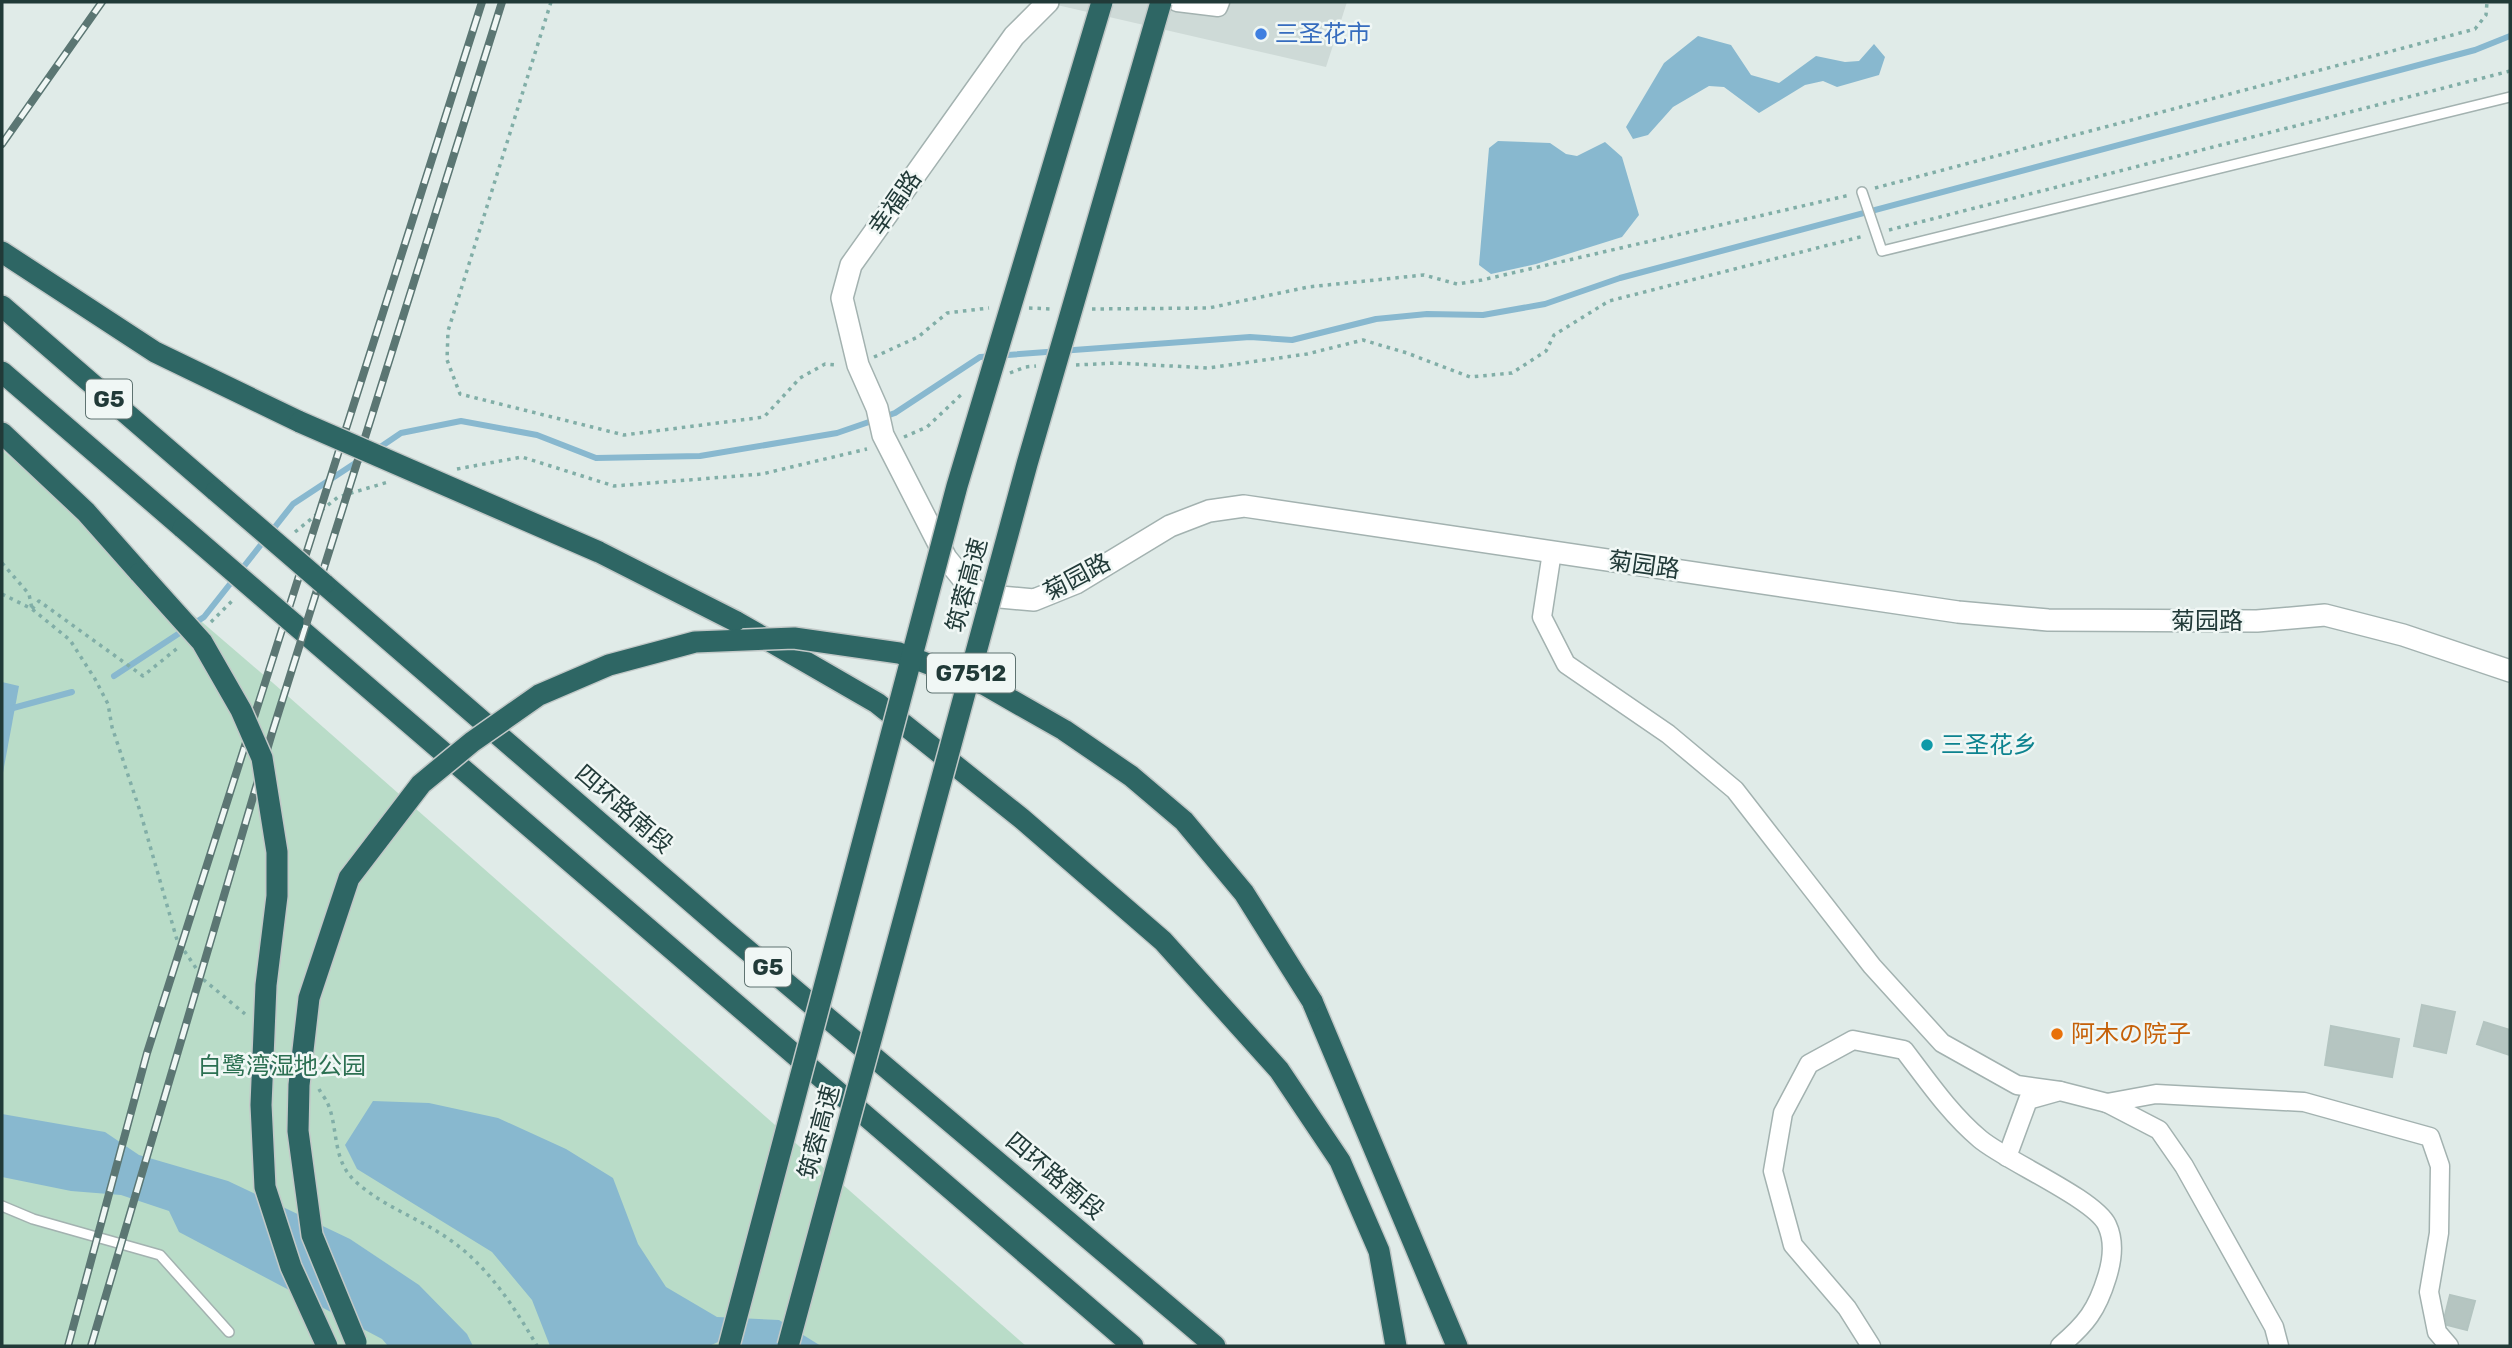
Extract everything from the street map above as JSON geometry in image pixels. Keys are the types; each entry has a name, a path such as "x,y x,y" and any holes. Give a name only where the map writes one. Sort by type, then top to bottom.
{"highway":[{"name":"筑蓉高速","path":"729,1346 957,486 1102,2"},
{"name":"筑蓉高速","path":"788,1346 1027,464 1161,2"},
{"path":"2,253 155,352 300,422 599,552 735,621 877,703 1021,818 1163,941 1279,1070 1340,1161 1379,1251 1396,1346"},
{"name":"四环路南段","path":"2,306 716,923 1216,1346"},
{"name":"G5","path":"2,372 1133,1346"},
{"path":"2,433 86,512 201,642 242,710 262,758 277,852 277,896 266,985 261,1105 265,1187 291,1267 327,1346"},
{"path":"358,1346 312,1235 298,1131 299,1085 309,998 349,878 421,784 472,742 538,695 610,665 695,642 794,638 899,653 985,685 1064,730 1131,776 1184,821 1244,892 1312,1001 1457,1346"}],"street":[{"name":"幸福路","path":"886,440 877,408 858,365 842,298 851,265 1014,36 1048,2"},
{"path":"1177,2 1218,7 1220,2"},
{"name":"菊园路","path":"886,440 946,558 968,585 980,593 1000,597 1034,600 1076,583 1170,526 1209,511 1244,506 1958,612 2048,620 2257,621 2325,615 2403,635 2510,671"},
{"path":"1552,552 1542,617 1566,664 1668,734 1735,790 1872,966 1942,1043 2017,1085 2107,1102 2159,1130 2184,1166 2274,1327 2279,1346"},
{"path":"1871,1346 1847,1308 1793,1245 1773,1171 1783,1113 1809,1064 1853,1040 1903,1050 1980,1139 2085,1203 2107,1224 2113,1259 2101,1298 2084,1325 2060,1346"},
{"path":"2007,1157 2028,1100 2060,1091"},
{"path":"2107,1102 2156,1094 2304,1102 2430,1137 2440,1166 2439,1233 2429,1292 2437,1332 2449,1346"}],"lane":[{"path":"1864,197 1882,251 2510,97"},
{"path":"2,1206 33,1219 160,1255 229,1332"}],"path":[{"path":"551,2 448,331 447,360 460,394 624,435 764,417 800,378 825,364 858,365 918,337 947,313 993,308"},
{"path":"1085,309 1209,308 1308,287 1424,275 1457,284 1864,197 2475,29 2486,15 2487,2"},
{"path":"1064,365 1116,363 1208,368 1307,355 1363,340 1470,377 1512,373 1546,351 1554,335 1609,301 2510,71"},
{"path":"1019,308 1059,309"},
{"path":"1002,376 1025,367 1038,366"},
{"path":"886,440 927,427 967,389"},
{"path":"2,563 29,594 33,609 39,601 140,674"}],"shaded area":[{"name":"三圣花市","path":"1044,2 1347,2 1326,67"}],"green space":[{"name":"白鹭湾湿地公园","path":"2,450 273,683 1026,1346 2,1346"}],"water":[{"path":"1698,36 1731,45 1751,75 1779,83 1816,56 1845,62 1859,61 1874,44 1885,57 1879,75 1837,87 1823,81 1805,85 1759,113 1724,87 1709,86 1673,107 1648,135 1633,139 1626,127 1664,63"},
{"path":"1498,141 1550,143 1566,154 1577,156 1605,142 1622,157 1639,215 1622,237 1536,264 1491,274 1479,265 1489,148"},
{"path":"2,682 19,686 2,778"},
{"path":"373,1101 429,1103 498,1118 566,1149 613,1178 638,1244 666,1287 717,1317 779,1320 821,1346 750,1346 718,1342 709,1346 550,1346 532,1300 492,1252 357,1169 345,1145"},
{"path":"2,1114 105,1132 139,1155 228,1181 350,1239 419,1285 467,1334 473,1346 388,1346 382,1339 179,1232 169,1211 121,1195 71,1191 2,1177"}],"building":[{"path":"2422,1005 2455,1012 2446,1053 2414,1046"},
{"path":"2484,1022 2510,1030 2510,1055 2477,1044"},
{"path":"2331,1026 2399,1039 2392,1077 2325,1065"},
{"path":"2450,1295 2475,1301 2467,1330 2447,1325 2445,1315"}],"waterway":[{"path":"376,450 401,433 461,421 537,435 596,458 700,456 837,433 895,413 980,357 1250,337 1292,340 1376,319 1427,314 1483,315 1545,304 1620,278 2475,50 2510,36"},
{"path":"114,676 204,617 293,504 366,456"},
{"path":"2,711 72,692"}],"railway":[{"path":"2,144 102,2"},
{"path":"68,1346 147,1053 482,2"},
{"path":"91,1346 272,733 502,2"}],"place":[{"name":"三圣花市","path":"1261,34"},
{"name":"三圣花乡","path":"1927,745"},
{"name":"阿木の院子","path":"2057,1034"}]}
